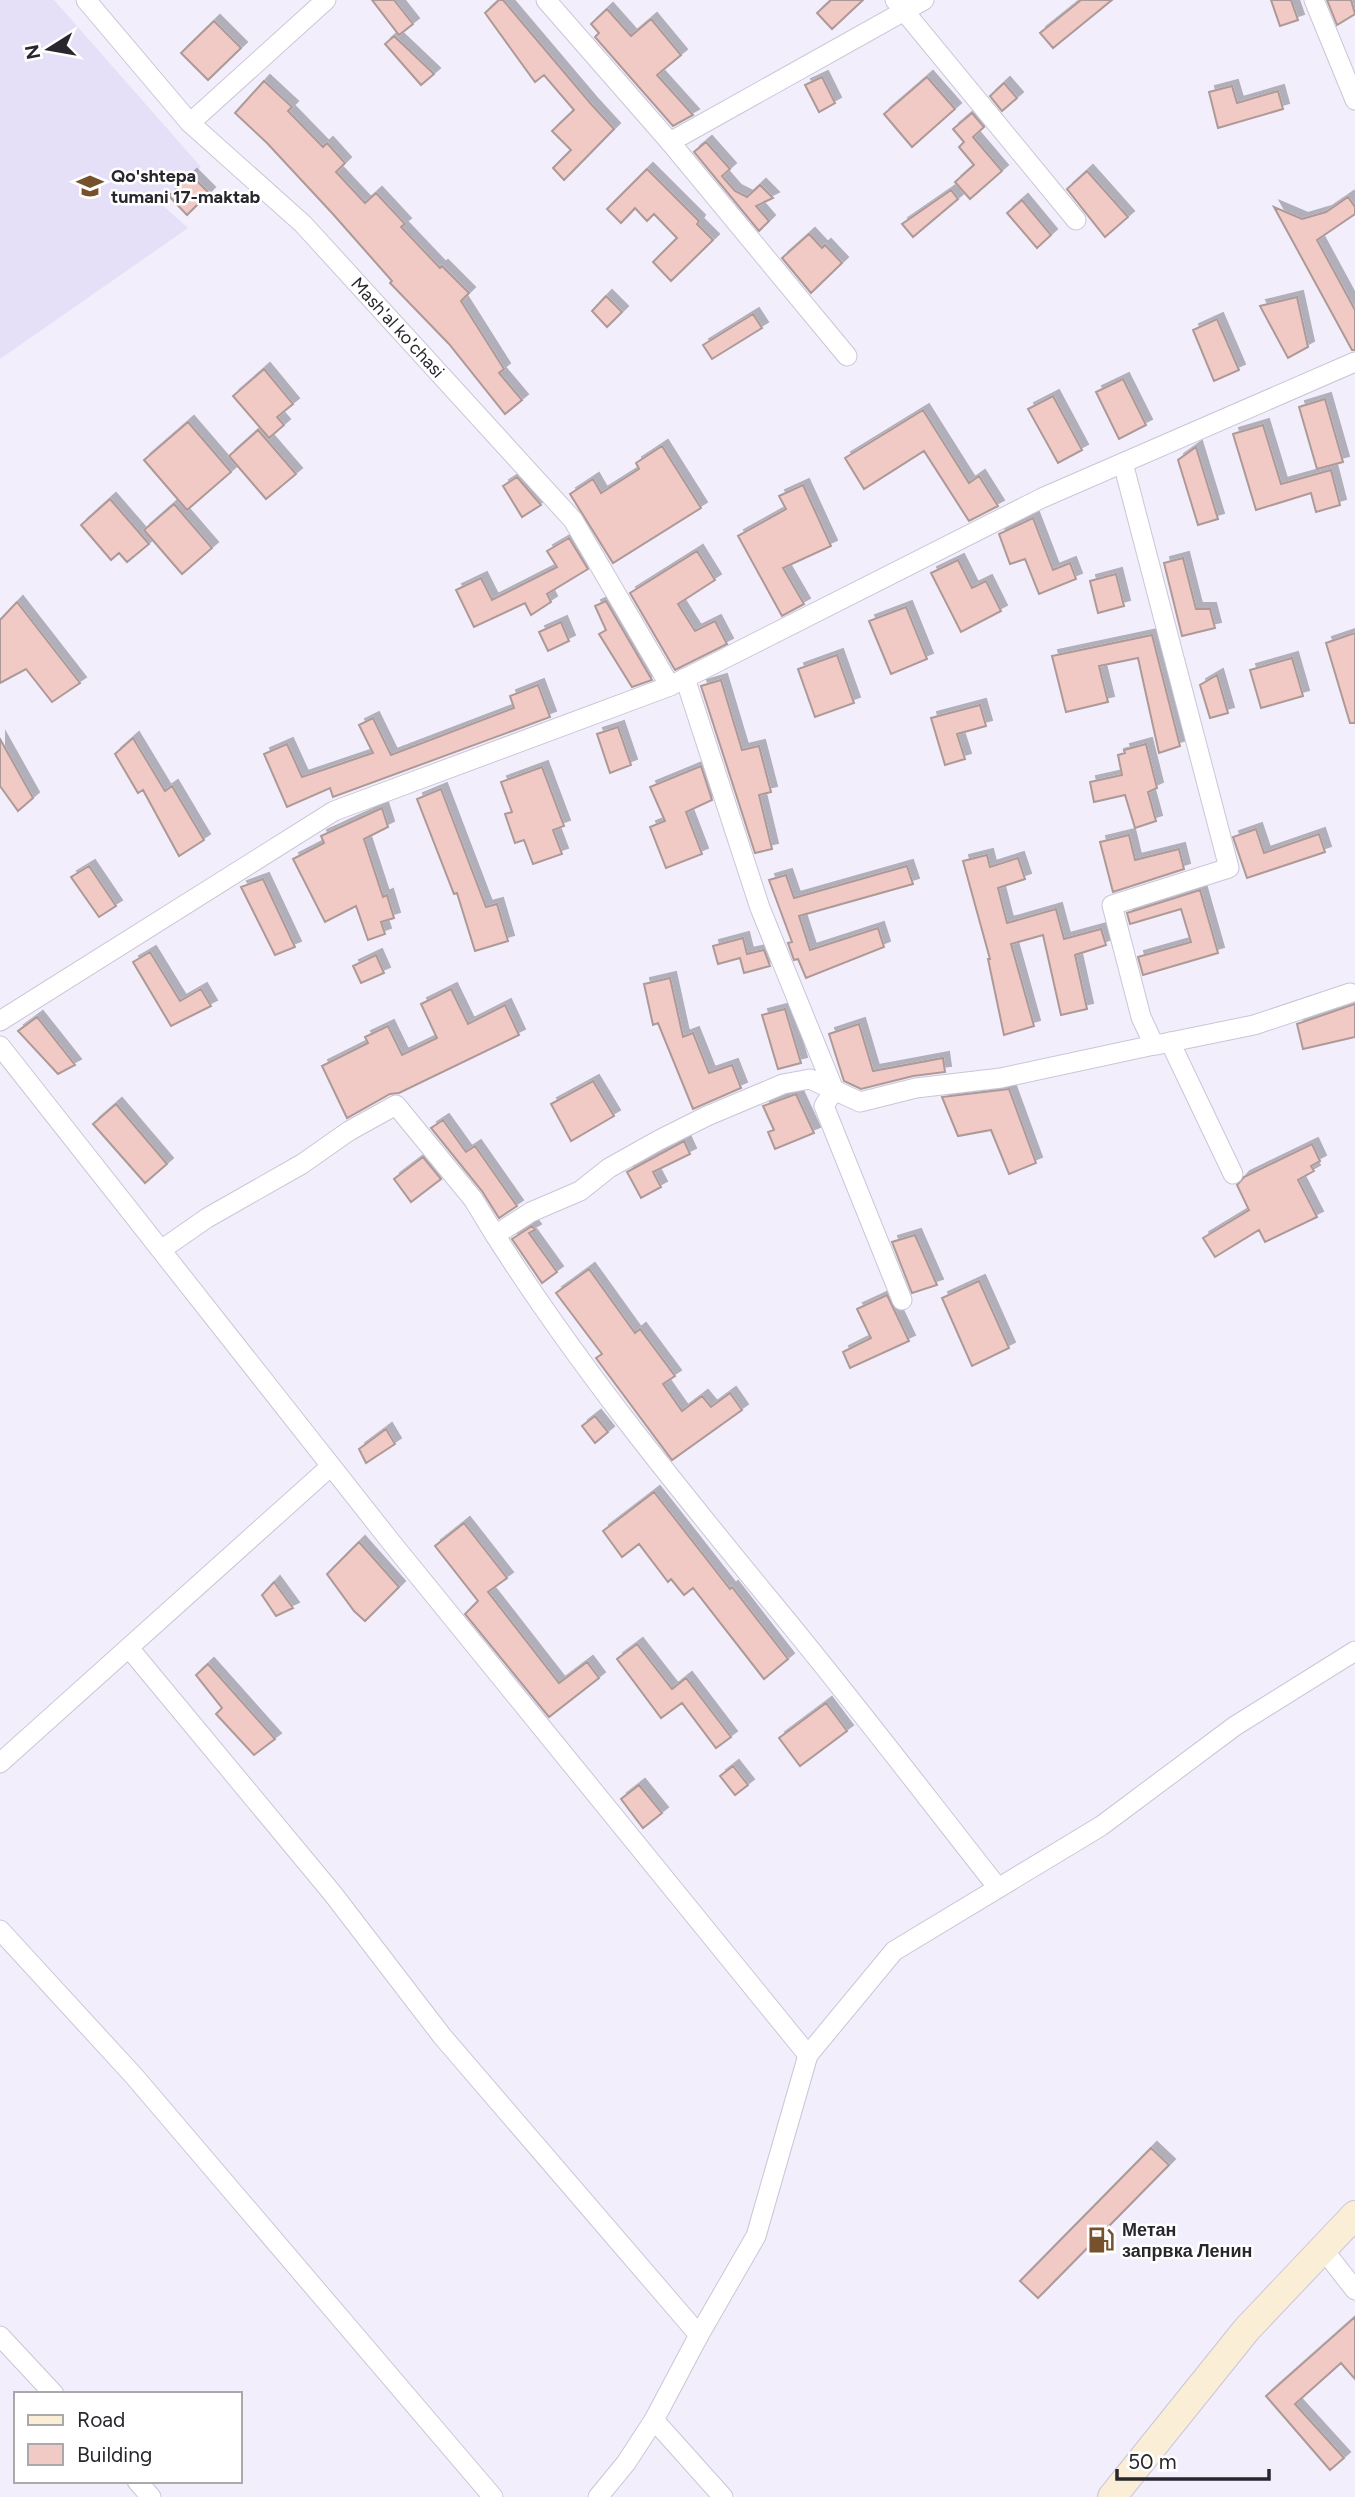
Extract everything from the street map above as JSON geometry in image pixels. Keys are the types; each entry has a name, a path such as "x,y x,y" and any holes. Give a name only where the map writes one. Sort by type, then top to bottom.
{"main road":[{"path":"1112,2497 1247,2329 1355,2215"}],"street":[{"name":"Mash'al ko'chasi","path":"86,0 190,123 303,224 573,520 677,682 760,908 834,1090"},
{"path":"190,123 326,0"},
{"path":"546,0 670,142 846,356"},
{"path":"670,142 899,6 924,0"},
{"path":"1314,0 1355,100"},
{"path":"899,6 1076,220"},
{"path":"1338,58 1355,48"},
{"path":"0,1021 334,811 677,682 1042,498 1355,362"},
{"path":"1123,463 1229,868 1112,905 1141,1017 1162,1044 1233,1174"},
{"path":"495,1235 531,1212 579,1191 609,1168 659,1140 707,1116 783,1084 810,1079 860,1102 916,1088 1001,1078 1254,1025 1350,993"},
{"path":"0,1046 331,1466 808,2056"},
{"path":"834,1090 824,1105 902,1300"},
{"path":"161,1250 207,1218 302,1164 349,1131 396,1105 473,1199 562,1332 689,1503 775,1606 998,1888"},
{"path":"0,1763 331,1466"},
{"path":"129,1648 333,1894 442,2036 699,2335"},
{"path":"598,2497 654,2420 756,2236 808,2056 894,1951 1101,1826 1235,1726 1355,1651"},
{"path":"0,1930 134,2076 493,2497"},
{"path":"1323,2249 1355,2290"},
{"path":"0,2336 52,2392"},
{"path":"654,2420 723,2497"},
{"path":"138,2483 151,2497"}],"shaded area":[{"name":"Qo'shtepa tumani 17-maktab","path":"0,0 54,0 201,167 161,204 188,228 0,359"}],"building":[{"path":"372,0 394,0 413,24 399,35"},
{"path":"499,0 503,0 614,129 564,180 553,168 571,150 552,131 574,110 544,75 535,82 485,13"},
{"path":"831,0 863,0 832,29 817,13"},
{"path":"1081,0 1112,0 1053,48 1040,33"},
{"path":"1271,0 1291,0 1298,20 1280,26"},
{"path":"1327,0 1351,0 1355,14 1337,25"},
{"path":"607,9 631,36 651,19 681,55 657,75 693,115 673,126 595,37 599,33 591,24"},
{"path":"214,21 241,48 208,80 181,53"},
{"path":"394,36 434,74 421,85 385,44"},
{"path":"822,77 835,103 819,112 805,85"},
{"path":"927,77 955,109 912,147 884,114"},
{"path":"264,81 292,107 288,111 323,147 327,143 345,163 336,172 365,203 376,193 405,224 401,227 440,268 442,266 469,293 461,301 504,369 499,373 522,400 505,414 449,344 390,283 392,281 332,213 235,113"},
{"path":"1004,83 1017,98 1002,111 990,96"},
{"path":"1232,86 1237,103 1278,91 1283,109 1218,128 1209,92"},
{"path":"972,113 984,127 973,137 1002,171 970,199 955,182 974,165 959,147 964,142 953,129"},
{"path":"706,142 730,169 722,176 735,191 747,197 760,185 773,198 756,206 769,221 759,231 694,152"},
{"path":"647,169 699,221 697,224 713,240 671,281 653,262 677,238 654,214 647,221 635,208 621,223 607,209"},
{"path":"1087,171 1128,217 1105,237 1067,189"},
{"path":"191,175 209,193 187,215 169,196"},
{"path":"951,190 958,199 913,237 902,224"},
{"path":"1348,197 1355,207 1355,214 1317,240 1355,310 1355,350 1352,350 1274,207 1302,219 1326,212"},
{"path":"1022,200 1051,235 1037,248 1007,213"},
{"path":"809,234 822,248 825,245 842,263 811,293 782,258"},
{"path":"606,296 622,312 607,327 592,311"},
{"path":"1297,297 1308,347 1288,358 1260,306"},
{"path":"753,314 762,328 712,359 703,345"},
{"path":"1217,319 1239,370 1214,381 1193,330"},
{"path":"264,369 293,404 277,417 284,425 269,438 233,396"},
{"path":"1123,379 1146,425 1119,439 1096,392"},
{"path":"1053,396 1082,450 1058,463 1028,409"},
{"path":"1325,399 1343,462 1317,469 1299,407"},
{"path":"923,410 969,483 979,476 998,506 969,521 924,451 864,489 845,458"},
{"path":"188,422 231,472 187,510 144,460"},
{"path":"1263,425 1281,484 1331,470 1340,505 1316,512 1311,493 1256,510 1233,434"},
{"path":"258,430 296,474 266,499 229,456"},
{"path":"662,446 701,508 613,563 570,494 593,479 601,493 639,469 636,463"},
{"path":"1196,447 1218,519 1198,525 1178,460"},
{"path":"517,477 541,505 522,517 503,486"},
{"path":"803,485 831,546 783,568 804,604 782,616 738,536 786,509 779,496"},
{"path":"110,499 149,544 127,562 119,553 111,560 81,525"},
{"path":"174,504 212,548 182,574 144,530"},
{"path":"1033,518 1053,570 1070,563 1076,579 1039,594 1025,559 1010,564 999,534"},
{"path":"569,538 588,569 547,594 551,602 531,615 525,603 474,627 456,590 481,578 492,600 557,567 547,551"},
{"path":"697,551 715,580 678,604 695,631 715,621 727,644 675,670 630,593"},
{"path":"1183,558 1196,609 1210,609 1215,628 1182,636 1164,563"},
{"path":"958,560 972,588 986,581 1001,611 961,632 931,573"},
{"path":"1116,574 1124,606 1098,613 1090,581"},
{"path":"606,601 652,680 632,687 599,634 606,630 595,606"},
{"path":"17,602 80,683 52,702 26,669 0,683 0,620"},
{"path":"906,607 927,659 891,674 869,621"},
{"path":"561,622 569,641 548,651 539,632"},
{"path":"1355,633 1355,723 1350,723 1326,643"},
{"path":"1152,635 1180,746 1159,753 1138,658 1099,666 1108,702 1066,712 1052,656"},
{"path":"837,655 854,703 815,717 798,669"},
{"path":"1292,658 1303,696 1261,708 1250,670"},
{"path":"1217,675 1228,713 1210,718 1200,685"},
{"path":"721,680 742,750 759,746 771,792 759,795 772,849 755,853 701,686"},
{"path":"538,685 550,717 333,797 330,788 287,807 264,754 287,744 302,777 373,753 359,725 373,718 391,755 514,708 510,696"},
{"path":"980,705 986,726 957,734 965,759 945,765 931,718"},
{"path":"618,727 631,765 610,773 597,734"},
{"path":"133,738 165,791 172,786 204,840 179,856 143,790 138,793 115,754"},
{"path":"0,739 33,798 18,811 0,786"},
{"path":"1146,744 1157,788 1148,792 1156,821 1135,828 1125,795 1094,802 1090,782 1122,775 1118,755 1125,753 1124,750"},
{"path":"701,766 712,800 686,812 702,854 666,868 650,827 665,821 650,787"},
{"path":"542,767 564,826 553,830 562,854 533,864 524,840 515,843 505,814 512,812 501,782"},
{"path":"441,789 486,907 497,904 508,941 475,951 457,893 454,894 417,799"},
{"path":"382,808 388,827 364,839 383,897 387,895 394,918 381,922 385,934 368,940 356,906 325,922 293,859 324,843 321,836"},
{"path":"1256,829 1264,853 1319,834 1325,852 1247,878 1233,837"},
{"path":"1129,835 1135,860 1179,849 1184,869 1113,892 1100,842"},
{"path":"987,855 990,867 1018,858 1025,879 998,888 1007,923 1056,909 1064,939 1101,929 1106,945 1075,955 1087,1009 1061,1015 1043,935 1011,944 1034,1026 1004,1035 990,959 963,861"},
{"path":"89,866 116,906 99,917 71,877"},
{"path":"907,866 913,884 799,916 810,950 878,928 884,947 806,978 798,959 794,960 788,943 792,942 769,880 786,875 794,898"},
{"path":"263,879 295,947 275,955 241,887"},
{"path":"1200,890 1218,953 1143,975 1138,957 1191,942 1181,909 1130,924 1127,913"},
{"path":"743,938 747,954 764,950 770,966 744,973 740,958 718,964 713,946"},
{"path":"150,952 180,1001 201,989 211,1006 171,1026 133,962"},
{"path":"376,955 384,973 361,983 353,966"},
{"path":"670,978 683,1037 693,1033 709,1073 732,1065 741,1088 693,1109 658,1023 653,1025 644,984"},
{"path":"451,989 468,1024 505,1005 519,1035 399,1093 390,1094 347,1118 322,1066 368,1043 365,1037 388,1026 402,1055 437,1038 421,1004"},
{"path":"1355,1004 1355,1037 1303,1049 1297,1024"},
{"path":"785,1009 801,1063 778,1069 762,1015"},
{"path":"37,1017 75,1065 58,1074 18,1031"},
{"path":"859,1024 873,1071 943,1058 945,1072 913,1076 861,1089 844,1081 829,1034"},
{"path":"593,1081 614,1116 571,1141 551,1104"},
{"path":"1009,1089 1036,1163 1009,1174 991,1130 958,1136 942,1097"},
{"path":"796,1094 814,1133 775,1149 768,1132 774,1130 763,1106"},
{"path":"116,1104 167,1164 145,1183 93,1124"},
{"path":"443,1120 466,1152 475,1146 517,1206 499,1218 482,1191 431,1128"},
{"path":"684,1141 690,1154 653,1172 661,1187 641,1198 627,1172"},
{"path":"1312,1144 1320,1161 1311,1166 1314,1171 1298,1180 1317,1217 1265,1242 1259,1230 1215,1257 1203,1238 1249,1210 1237,1185 1244,1177"},
{"path":"423,1157 441,1179 411,1202 394,1179"},
{"path":"532,1226 535,1230 529,1233 557,1272 542,1283 512,1239"},
{"path":"915,1235 937,1285 912,1293 892,1242"},
{"path":"589,1269 635,1333 640,1329 675,1376 663,1384 682,1411 702,1396 711,1407 730,1393 742,1410 672,1460 596,1358 602,1354 556,1293"},
{"path":"979,1281 1009,1348 972,1366 942,1298"},
{"path":"887,1295 909,1341 850,1368 843,1352 871,1338 857,1309"},
{"path":"595,1416 608,1432 595,1443 582,1426"},
{"path":"386,1429 395,1444 366,1463 359,1449"},
{"path":"654,1492 788,1659 764,1679 693,1588 684,1595 671,1579 668,1582 639,1544 622,1557 603,1531"},
{"path":"464,1523 507,1578 488,1592 559,1683 587,1662 599,1678 549,1717 465,1614 478,1601 435,1546"},
{"path":"359,1542 399,1587 365,1621 354,1611 327,1574"},
{"path":"274,1582 293,1608 276,1616 262,1595"},
{"path":"637,1644 672,1689 686,1678 731,1737 716,1748 682,1703 661,1718 617,1659"},
{"path":"208,1664 275,1739 254,1755 216,1714 222,1708 196,1675"},
{"path":"826,1703 847,1731 800,1766 779,1738"},
{"path":"733,1766 748,1785 735,1795 720,1776"},
{"path":"639,1785 662,1813 643,1828 621,1799"},
{"path":"1151,2148 1169,2165 1038,2298 1020,2281"},
{"path":"1355,2317 1355,2379 1341,2363 1295,2404 1344,2458 1330,2470 1266,2396"}],"place":[{"name":"Qo'shtepa tumani 17-maktab","path":"90,186"},
{"name":"Метан запрвка Ленин","path":"1101,2240"}]}
